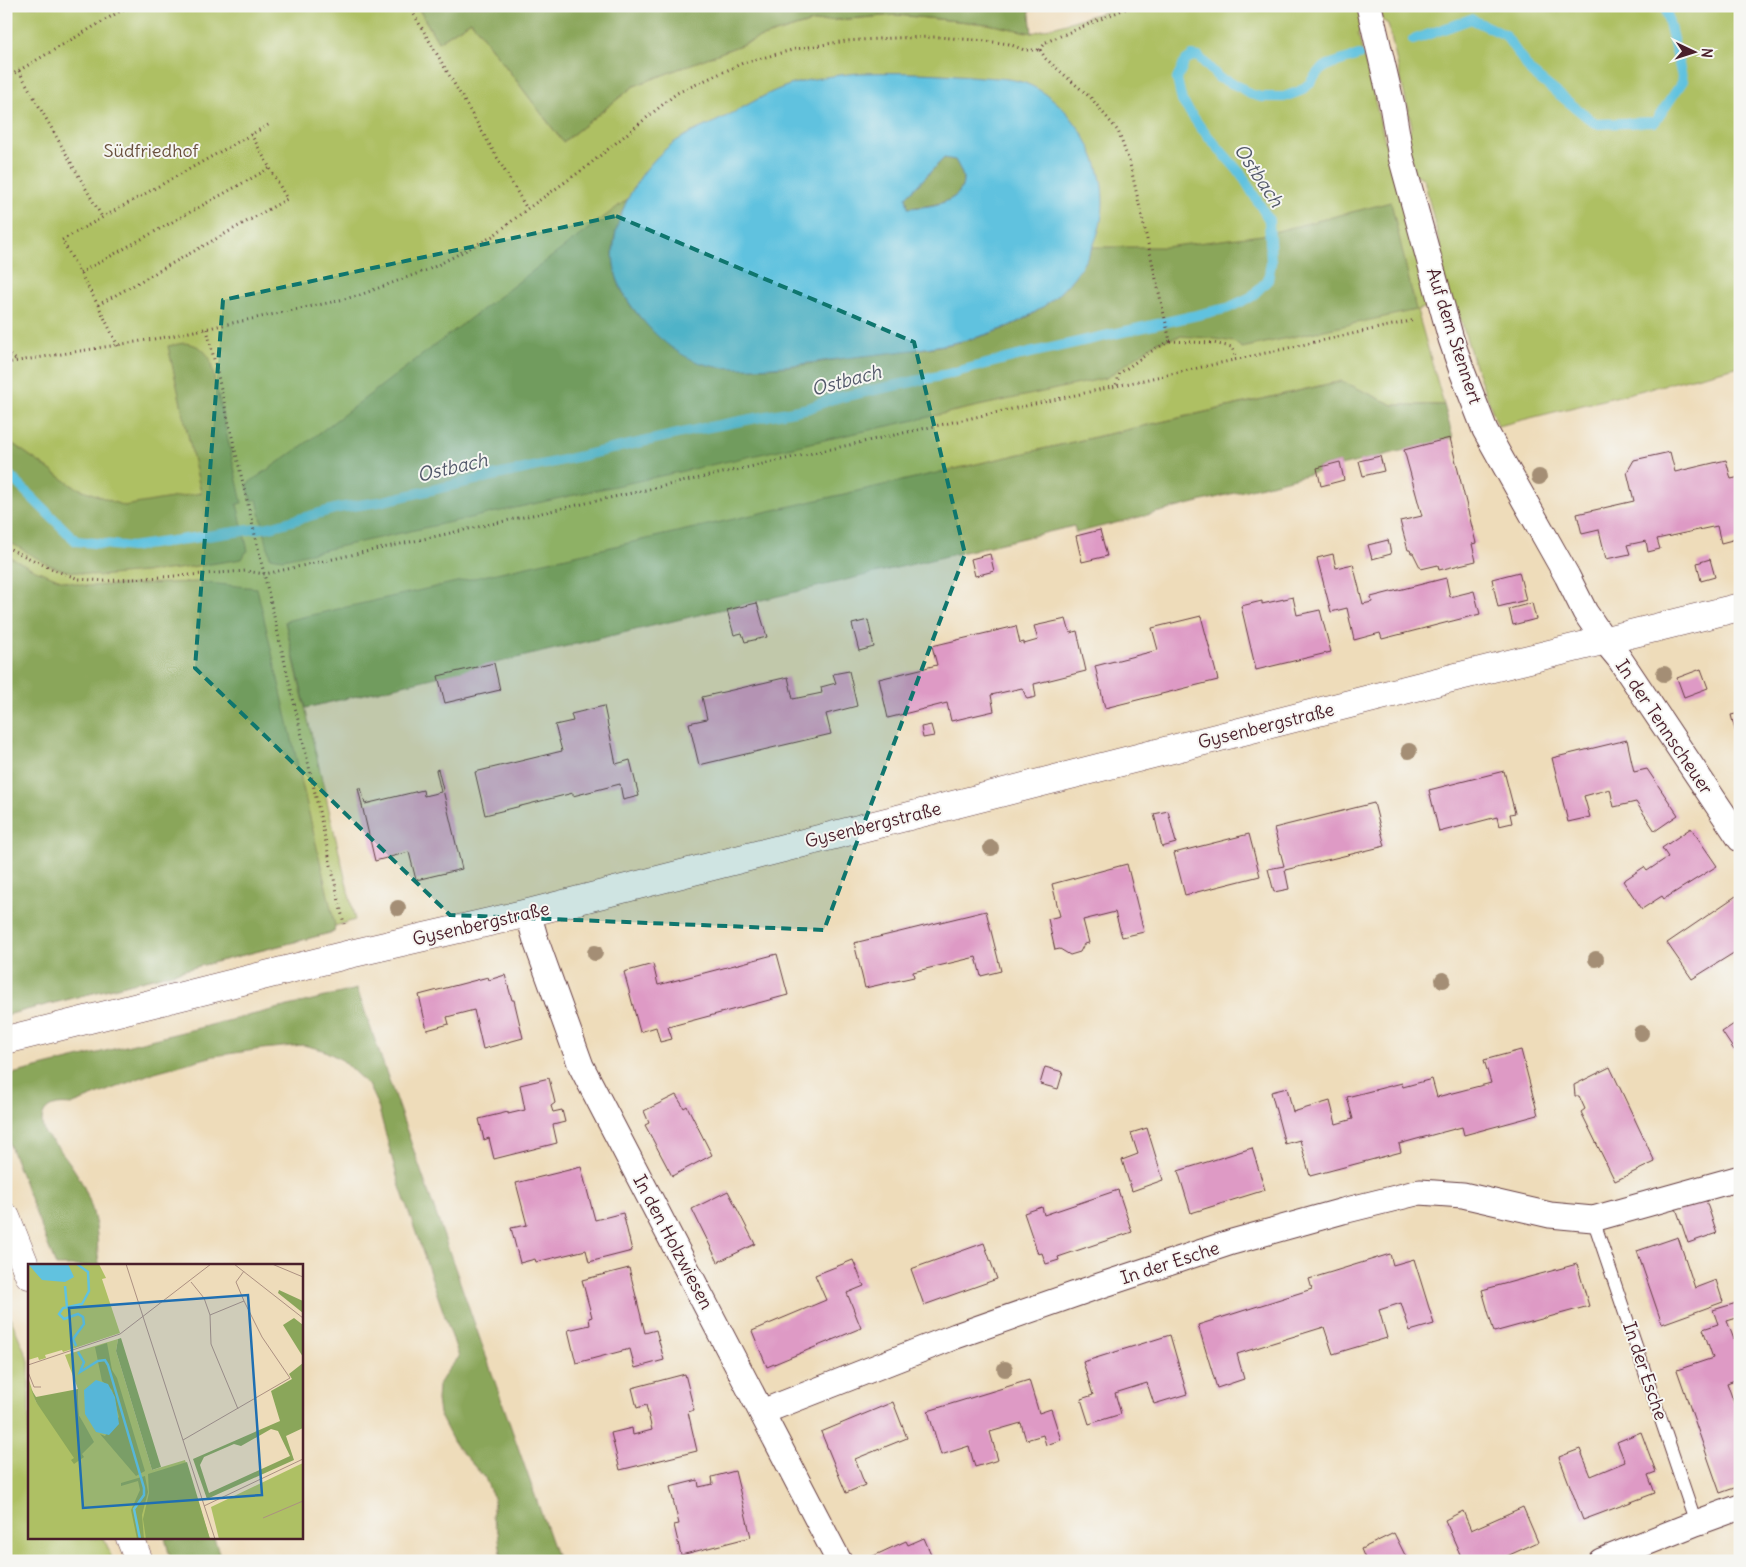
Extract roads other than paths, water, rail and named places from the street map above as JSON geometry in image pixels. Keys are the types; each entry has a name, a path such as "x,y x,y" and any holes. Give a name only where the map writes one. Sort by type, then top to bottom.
{"street":[{"name":"Auf dem Stennert","path":"1369,6 1392,105 1401,157 1451,339 1462,371 1486,430 1585,612 1604,640"},
{"name":"Gysenbergstraße","path":"6,1040 350,954 528,913 1740,607"},
{"name":"In der Tennscheuer","path":"1604,640 1619,658 1740,840"},
{"name":"In den Holzwiesen","path":"528,913 537,944 581,1066 839,1561"},
{"name":"In der Esche","path":"762,1412 956,1336 1090,1289 1232,1242 1420,1192 1464,1195 1550,1216 1593,1218 1740,1178"},
{"path":"6,1217 28,1273"},
{"path":"1601,1561 1696,1523 1740,1508"},
{"path":"131,1540 139,1561"}],"lane":[{"name":"In der Esche","path":"1593,1218 1696,1523"}],"water":[{"path":"860,73 920,73 1003,78 1025,83 1049,96 1069,115 1085,138 1100,174 1103,209 1098,232 1089,254 1069,283 1044,306 1017,322 986,334 954,343 921,349 760,368 713,366 696,361 675,350 657,335 633,308 621,288 615,268 614,247 618,224 622,211 642,175 670,145 766,95 782,88 816,79","holes":["944,158 955,160 963,178 962,187 958,194 951,199 934,205 908,208 906,197"]}],"waterway":[{"name":"Ostbach","path":"1413,40 1471,19 1505,35 1531,72 1596,124 1655,122 1683,81 1665,6"},
{"name":"Ostbach","path":"6,472 76,541 131,547 270,527 338,508 379,502 699,429 809,408 832,399 944,375 1021,355 1228,308 1251,297 1268,280 1271,263 1269,220 1241,174 1201,128 1182,101 1177,79 1185,61 1192,56 1199,57 1219,78 1240,87 1250,94 1261,97 1284,97 1300,91 1309,84 1319,71 1328,65 1359,55"}],"park label":[{"name":"Südfriedhof","path":"151,151"}]}
